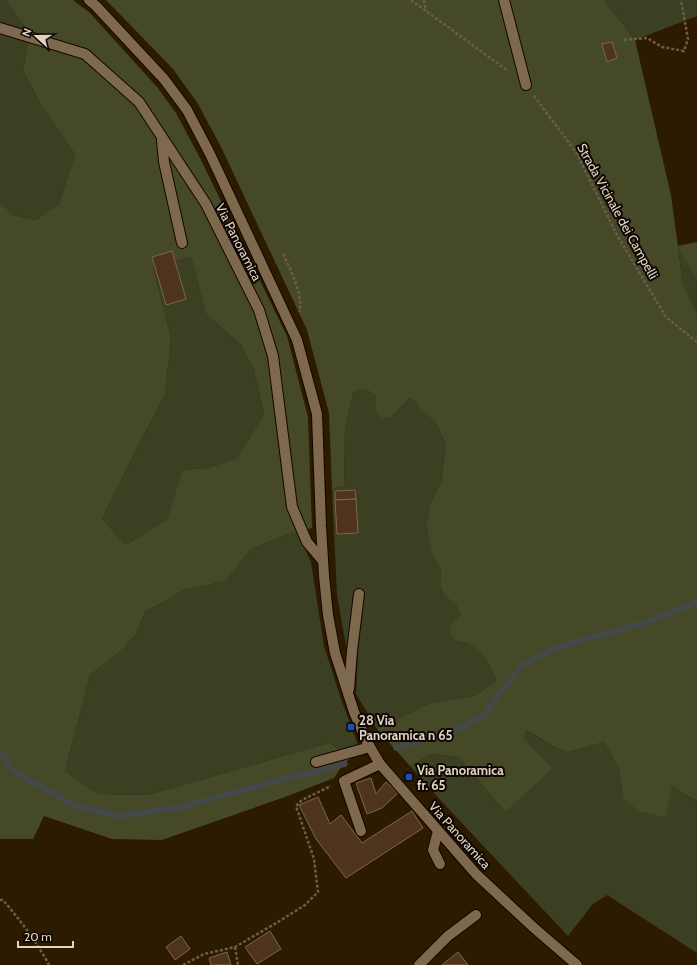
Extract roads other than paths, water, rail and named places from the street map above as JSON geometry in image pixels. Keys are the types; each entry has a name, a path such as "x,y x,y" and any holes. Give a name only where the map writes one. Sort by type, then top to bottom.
{"street":[{"name":"Via Panoramica","path":"89,0 164,79 187,110 210,154 297,340 317,414 323,561 328,615 335,653 354,712 367,742 380,764 476,874 533,927 577,965"},
{"path":"504,0 526,85"},
{"name":"Via Panoramica","path":"0,28 85,54 139,102 206,204 259,310 272,356 292,507 307,542 323,561"},
{"path":"162,138 164,162 182,243"},
{"path":"349,693 359,594"},
{"path":"316,762 370,747"},
{"path":"361,831 344,781 380,764"},
{"path":"438,831 433,850 440,864"},
{"path":"419,965 448,936 476,914"}],"waterway":[{"path":"396,748 456,730 484,715 521,666 558,647 647,622 697,602"},
{"path":"0,753 14,771 73,805 120,816 182,807 264,784 345,764"}],"place":[{"name":"28 Via Panoramica n 65","path":"351,727"},
{"name":"Via Panoramica fr. 65","path":"409,777"}]}
